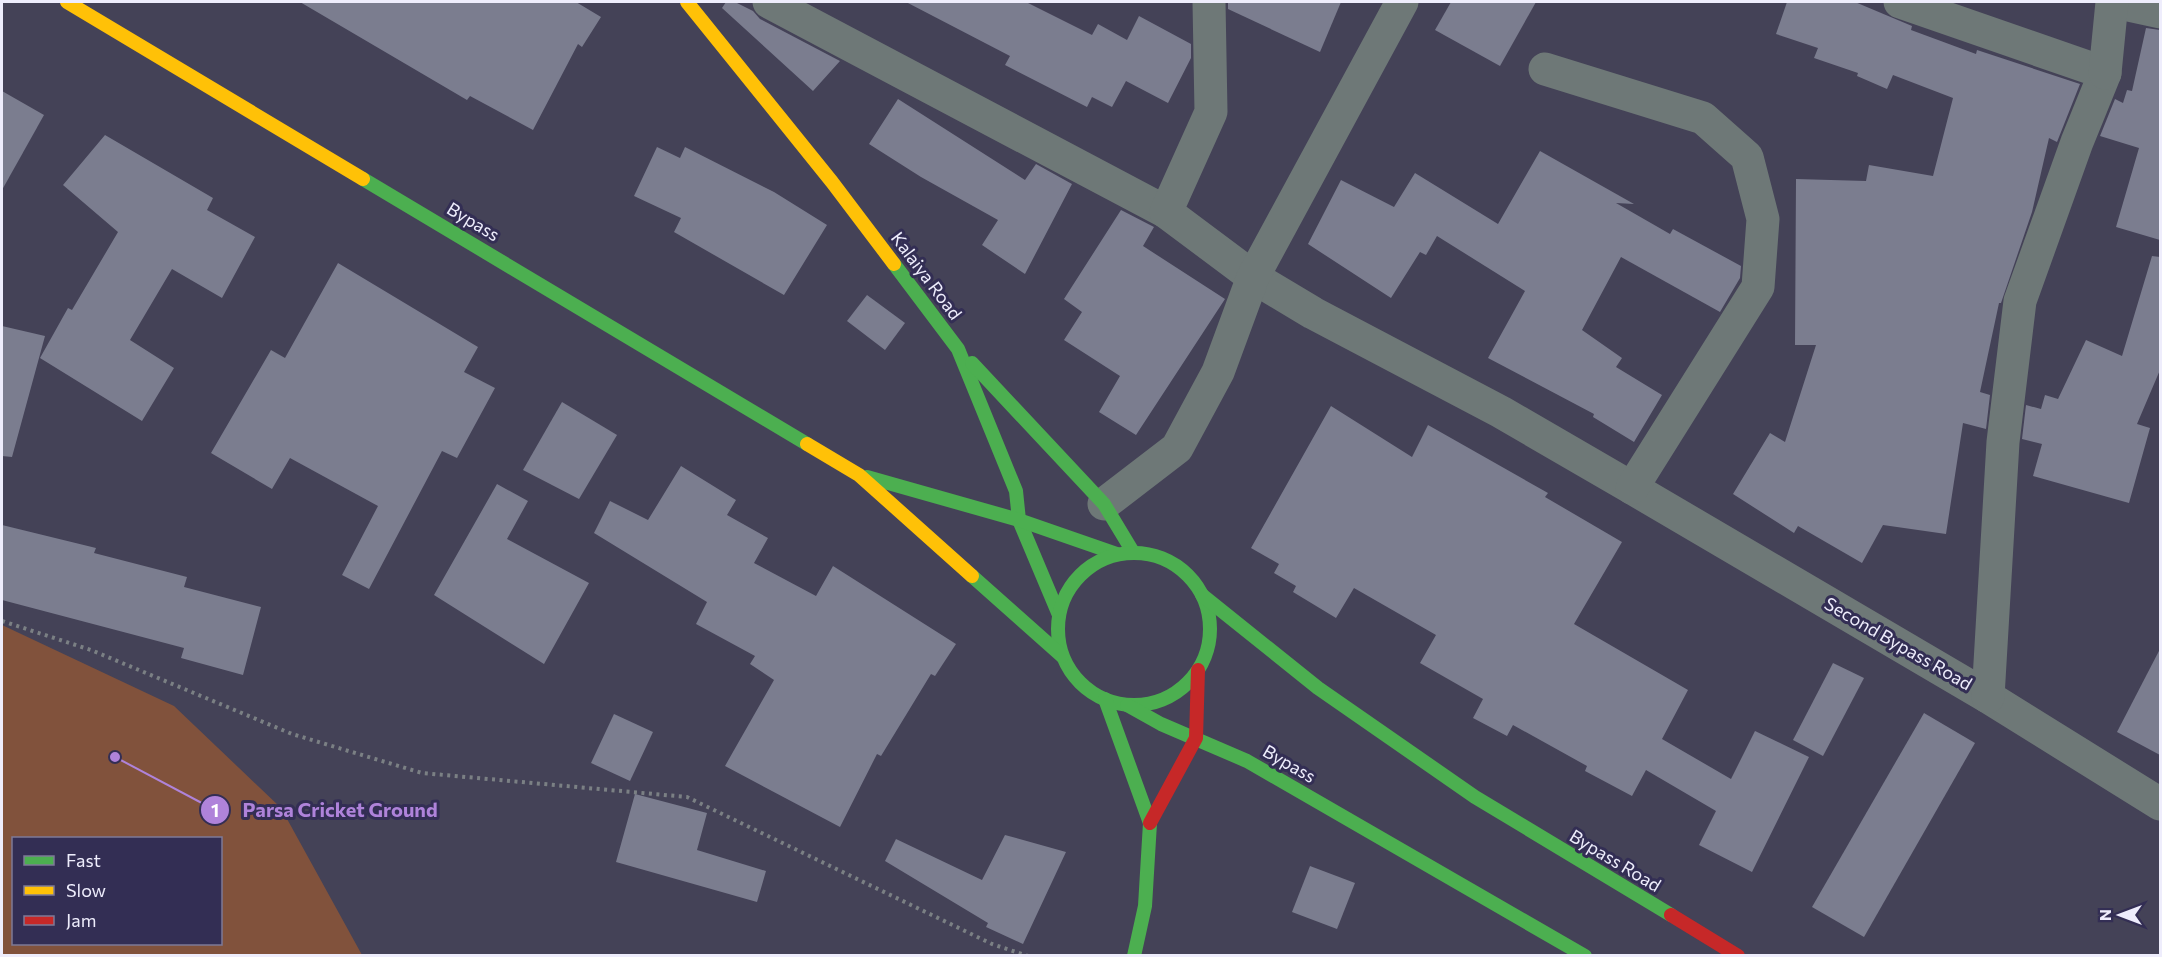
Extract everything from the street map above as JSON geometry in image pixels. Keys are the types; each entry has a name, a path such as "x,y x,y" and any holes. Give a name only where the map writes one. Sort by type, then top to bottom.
{"main road":[{"name":"Bypass","path":"67,2 859,475"},
{"name":"Kalaiya Road","path":"687,2 832,182 958,349 1016,492 1019,520 1059,615"},
{"path":"958,349 1104,504 1133,552"},
{"path":"859,475 1019,520 1117,554"},
{"path":"859,475 1062,656"},
{"path":"1133,552 1161,556 1192,578 1203,595 1210,620 1209,646 1198,670 1175,694 1144,705 1127,705 1105,699 1087,690 1072,675 1062,656 1057,635 1064,596 1088,566 1117,554 1133,552"},
{"name":"Bypass Road","path":"1203,595 1318,688 1474,797 1738,956"},
{"path":"1150,823 1196,738 1198,670"},
{"path":"1105,699 1150,823 1145,906 1134,956"},
{"name":"Bypass","path":"1127,705 1161,724 1247,761 1585,956"}],"street":[{"name":"Second Bypass Road","path":"769,2 1166,212 1253,277 1363,342 1501,412 1632,488 1988,697 2160,804"},
{"path":"1166,212 1211,112 1209,2"},
{"path":"1104,504 1177,448 1218,372 1253,277 1402,2"},
{"path":"1900,2 2105,73"},
{"path":"1988,697 2003,441 2020,301 2105,73 2113,2 2160,12"},
{"path":"1545,69 1703,118 1747,157 1763,219 1758,287 1632,488"}],"path":[{"path":"2,621 91,650 292,734 422,773 687,797 992,944 1028,956"}],"shaded area":[{"path":"2,625 174,706 281,808 362,955 2,955"}],"building":[{"path":"300,2 576,2 601,17 582,47 578,44 533,130 470,96 467,100"},
{"path":"726,2 735,2 753,11 760,19 840,61 813,91 722,8"},
{"path":"906,2 1026,2 1092,35 1098,24 1127,40 1139,16 1191,44 1191,58 1168,103 1126,81 1112,107 1092,97 1087,107 1005,65 1010,56"},
{"path":"1228,2 1341,2 1320,52 1228,9"},
{"path":"1451,2 1536,2 1500,66 1435,30"},
{"path":"1787,2 1855,2 1912,26 1911,30 1976,54 1977,50 2080,84 2057,142 2049,138 2032,212 2001,303 1999,303 1980,392 1990,395 1986,429 1963,423 1946,534 1883,525 1862,563 1798,526 1794,533 1733,494 1770,433 1785,442 1816,345 1795,345 1796,179 1866,181 1869,165 1933,176 1953,98 1893,75 1887,89 1857,76 1858,73 1814,58 1818,48 1776,34"},
{"path":"2146,28 2160,30 2160,240 2116,227 2139,148 2100,136 2115,99 2123,103 2127,90 2132,91"},
{"path":"2,91 44,115 2,190"},
{"path":"898,99 1025,180 1036,164 1072,184 1025,274 982,245 998,220 921,177 869,144"},
{"path":"105,135 213,198 207,210 255,237 222,298 172,269 130,340 174,368 142,421 40,358 68,308 72,310 118,232 63,185"},
{"path":"657,147 680,158 685,147 774,192 827,225 784,295 674,232 681,218 634,196"},
{"path":"1540,151 1634,204 1616,203 1670,234 1673,229 1741,266 1740,278 1720,312 1621,257 1582,330 1622,358 1616,367 1662,395 1634,442 1593,417 1594,414 1488,358 1525,291 1437,236 1426,255 1420,252 1391,298 1308,244 1341,180 1394,207 1415,173 1498,224"},
{"path":"1121,210 1154,227 1143,246 1225,299 1136,435 1099,412 1120,376 1064,340 1082,312 1064,299"},
{"path":"2152,256 2160,257 2160,370 2137,424 2150,428 2129,503 2033,476 2042,444 2022,439 2026,405 2041,409 2045,395 2058,399 2086,340 2122,356"},
{"path":"338,263 478,347 464,372 495,388 457,458 442,451 369,589 342,575 378,506 290,458 272,489 211,453 271,350 285,358"},
{"path":"867,295 905,323 885,350 847,321"},
{"path":"2,326 45,336 12,457 2,456"},
{"path":"562,402 617,435 579,499 523,470"},
{"path":"1331,406 1412,457 1428,425 1548,493 1545,497 1622,542 1574,624 1688,690 1662,739 1731,779 1755,731 1809,757 1752,872 1699,845 1716,811 1646,770 1632,796 1585,771 1587,766 1513,725 1507,736 1473,718 1483,699 1420,663 1436,635 1354,588 1336,618 1293,592 1296,586 1274,573 1279,564 1251,548"},
{"path":"681,466 736,500 727,515 768,538 754,563 816,596 833,566 956,644 935,676 931,674 881,756 877,754 840,827 725,766 774,680 750,664 755,656 696,624 707,602 594,533 610,501 648,520"},
{"path":"497,484 528,501 507,539 589,583 544,664 434,595"},
{"path":"2,525 96,548 94,553 187,577 184,587 261,607 243,675 181,658 184,648 2,600"},
{"path":"2160,649 2160,755 2117,732"},
{"path":"1833,663 1864,678 1823,756 1793,740"},
{"path":"1924,713 1975,743 1864,937 1812,907"},
{"path":"614,714 653,732 630,781 591,763"},
{"path":"635,794 707,813 697,850 766,871 757,902 616,862"},
{"path":"1005,835 1066,852 1023,944 986,927 988,923 885,861 896,839 982,880"},
{"path":"1310,866 1355,883 1337,929 1292,912"}],"traffic: fast":[{"path":"363,179 807,444"},
{"path":"894,264 958,349 1016,491 1019,520 1059,615"},
{"path":"972,363 1104,504 1133,552"},
{"path":"867,477 1019,520 1117,554"},
{"path":"1134,553 1163,558 1188,575 1205,600 1210,629 1205,658 1188,683 1163,700 1134,705 1105,700 1080,683 1063,658 1058,629 1063,600 1080,575 1105,558 1134,553"},
{"path":"972,576 1062,656"},
{"path":"1202,595 1318,688 1475,797 1671,915"},
{"path":"1105,699 1150,823 1145,906 1134,956"},
{"path":"1127,705 1161,724 1247,761 1585,956"}],"traffic: slow":[{"path":"67,2 363,179"},
{"path":"687,2 832,182 894,264"},
{"path":"807,444 859,475 972,576"}],"traffic: jam":[{"path":"1150,823 1196,738 1198,670"},
{"path":"1671,915 1738,956"}],"place":[{"name":"Parsa Cricket Ground","path":"115,757"}]}
